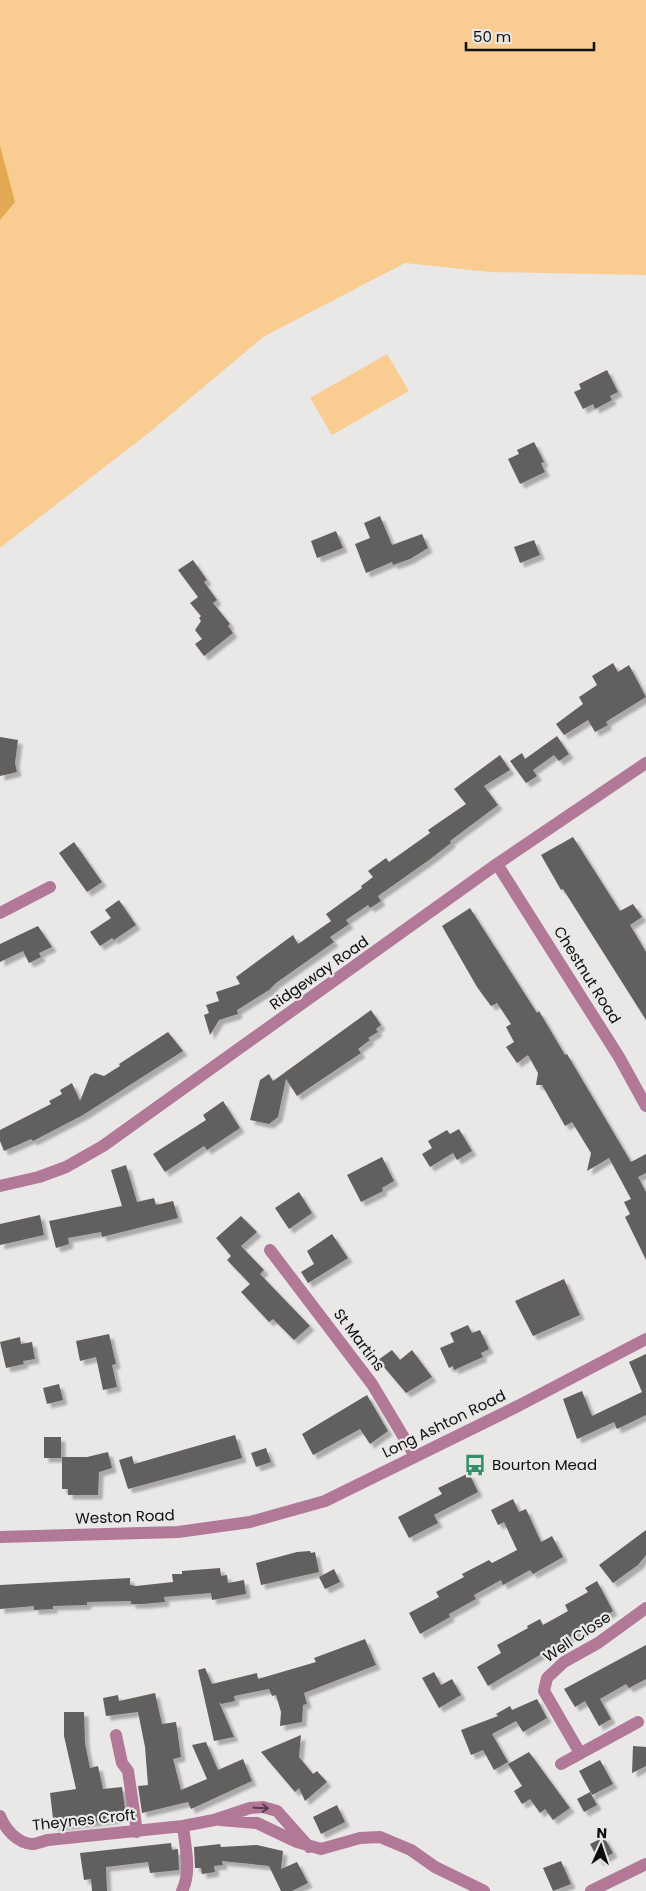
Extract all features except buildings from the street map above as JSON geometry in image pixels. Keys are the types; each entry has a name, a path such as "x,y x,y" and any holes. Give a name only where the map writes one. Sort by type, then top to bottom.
{"street":[{"name":"Ridgeway Road","path":"0,1186 39,1177 66,1167 103,1146 497,864 646,763"},
{"name":"Chestnut Road","path":"497,864 619,1057 646,1106"},
{"path":"0,913 50,887"},
{"name":"St Martins","path":"270,1250 372,1384 415,1456"},
{"name":"Long Ashton Road","path":"250,1522 326,1501 518,1406 646,1339"},
{"name":"Weston Road","path":"0,1538 178,1532 250,1522"},
{"name":"Well Close","path":"580,1753 544,1691 547,1678 564,1662 598,1643 646,1608"},
{"path":"561,1764 638,1722"},
{"path":"116,1735 122,1763 128,1771 137,1832"},
{"name":"Theynes Croft","path":"0,1816 3,1824 15,1838 32,1844 48,1840 183,1826 214,1820 250,1808 263,1807 277,1811 309,1847"},
{"name":"Theynes Croft","path":"214,1820 257,1823 309,1847 321,1849 360,1838 380,1838 411,1850 435,1867 484,1891"},
{"path":"182,1891 186,1884 188,1866 183,1826"},
{"path":"591,1891 646,1864"}],"shaded area":[{"path":"0,0 646,0 646,275 490,272 405,263 263,337 150,432 0,548"},
{"path":"0,146 15,202 0,220"},
{"path":"387,354 409,391 332,435 310,398"}],"place":[{"name":"Bourton Mead","path":"475,1465"}]}
